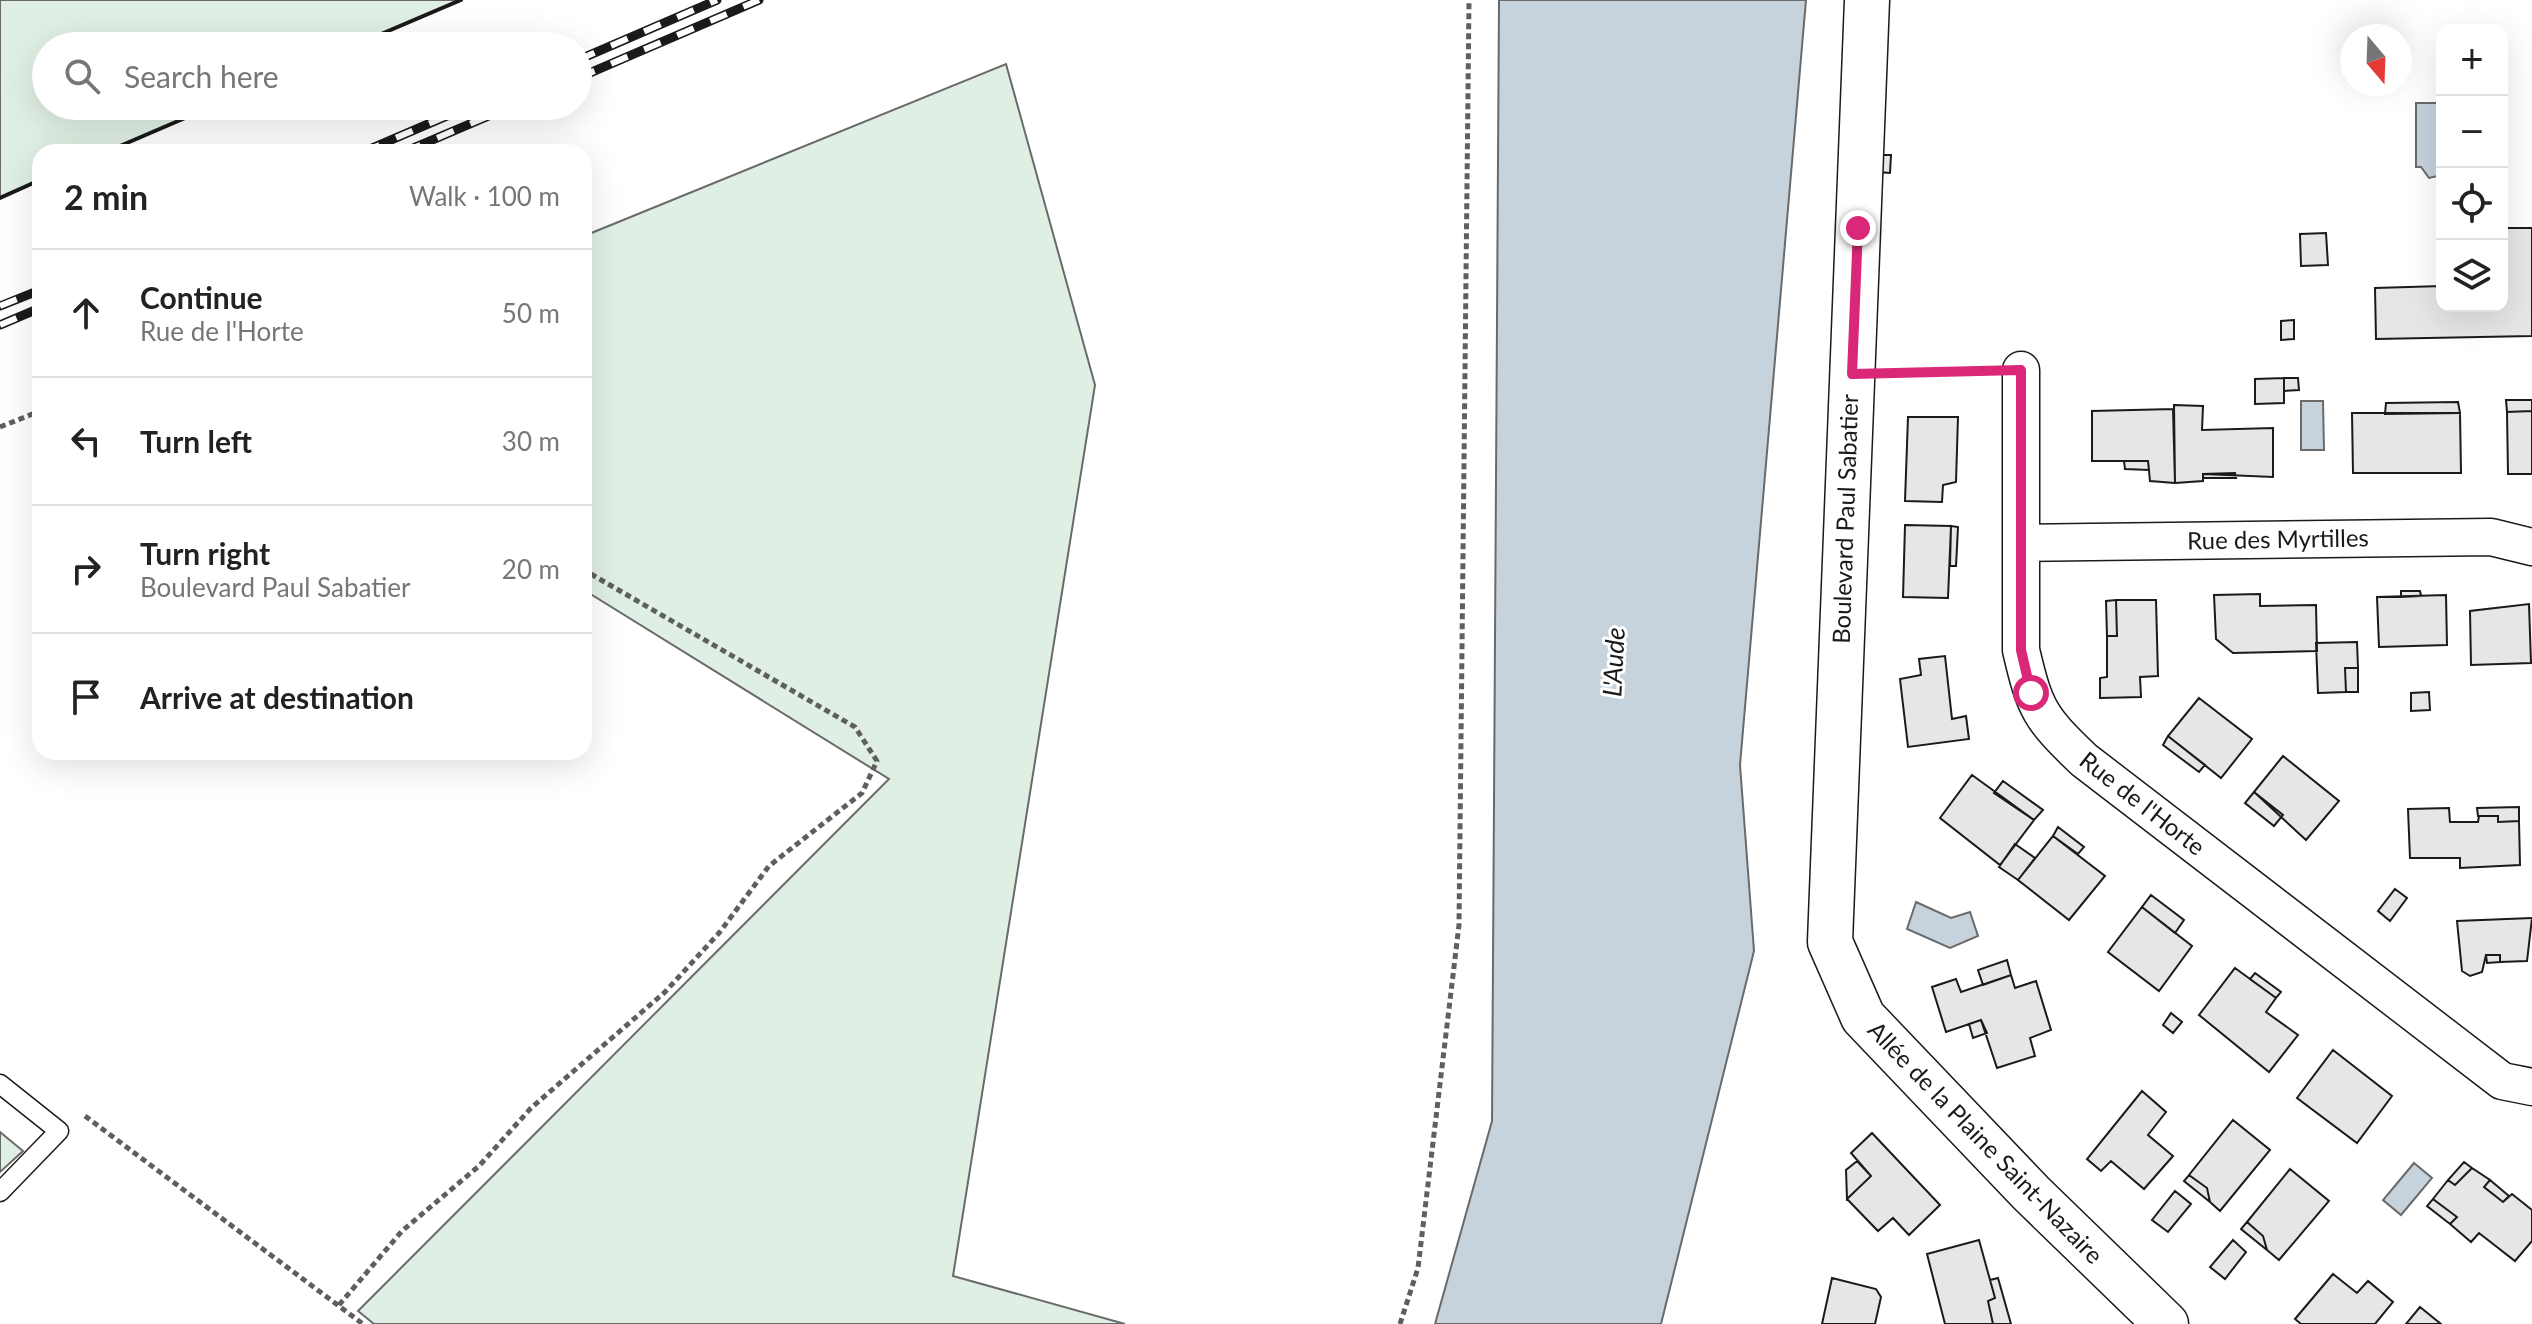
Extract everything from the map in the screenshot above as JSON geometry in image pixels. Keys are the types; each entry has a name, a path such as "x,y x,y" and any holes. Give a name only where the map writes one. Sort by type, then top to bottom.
{"street":[{"name":"Boulevard Paul Sabatier","path":"1830,942 1867,0"},
{"name":"Rue de l'Horte","path":"2021,370 2021,650 2031,693 2045,723 2084,760 2502,1081 2532,1087"},
{"name":"Rue des Myrtilles","path":"2022,543 2491,537 2532,547"},
{"name":"Allée de la Plaine Saint-Nazaire","path":"1830,942 1863,1017 2031,1193 2166,1324"}],"lane":[{"path":"0,1084 59,1131 0,1192"}],"path":[{"path":"1400,1324 1418,1268 1459,925 1469,0"},
{"path":"1852,374 2021,370"},
{"path":"0,427 32,414"},
{"path":"339,1305 402,1231 479,1166 531,1108 665,992 719,933 769,866 862,793 877,761 855,727 592,575"},
{"path":"83,1114 363,1324"}],"green space":[{"path":"0,0 461,0 386,32 32,32 32,120 180,120 125,144 32,144 32,184 0,198"},
{"path":"1006,64 1095,385 953,1276 1125,1324 374,1324 358,1311 889,779 592,595 592,233"},
{"path":"0,1132 23,1151 0,1172"}],"water":[{"name":"L'Aude","path":"1499,0 1806,0 1740,765 1754,951 1661,1324 1435,1324 1492,1121"},
{"path":"2416,103 2436,103 2436,176 2429,178 2421,167 2416,167"},
{"path":"2301,401 2323,401 2324,450 2301,450"},
{"path":"1916,902 1951,918 1970,912 1978,936 1950,948 1907,929"},
{"path":"2414,1163 2432,1178 2401,1215 2383,1200"}],"building":[{"path":"1879,155 1891,155 1890,173 1878,172"},
{"path":"2508,228 2532,228 2532,336 2376,339 2375,288 2436,286 2436,312 2508,312"},
{"path":"2326,233 2328,265 2301,266 2300,234"},
{"path":"2294,320 2294,339 2281,340 2281,321"},
{"path":"2284,378 2298,378 2299,390 2284,391"},
{"path":"2284,378 2284,403 2255,404 2255,379"},
{"path":"2506,400 2532,400 2532,411 2507,412"},
{"path":"2458,402 2460,413 2385,414 2386,403"},
{"path":"2174,405 2203,406 2202,430 2273,428 2273,477 2203,474 2203,481 2175,483"},
{"path":"2173,409 2175,483 2150,481 2148,461 2092,461 2092,411"},
{"path":"2532,411 2532,474 2508,474 2507,412"},
{"path":"2352,413 2460,413 2461,473 2353,473"},
{"path":"1908,417 1958,417 1956,482 1943,485 1942,502 1905,501"},
{"path":"2124,461 2148,461 2149,470 2125,469"},
{"path":"2235,473 2236,478 2203,478 2203,474"},
{"path":"1905,525 1951,526 1948,598 1903,597"},
{"path":"1951,526 1958,527 1956,566 1950,566"},
{"path":"2401,591 2420,591 2421,596 2401,597"},
{"path":"2260,594 2260,606 2316,605 2317,651 2233,653 2216,639 2214,595"},
{"path":"2446,595 2447,645 2379,647 2377,597"},
{"path":"2116,600 2156,600 2158,676 2140,677 2141,697 2100,698 2100,678 2107,677 2107,636 2117,636"},
{"path":"2116,600 2117,636 2107,636 2106,601"},
{"path":"2529,604 2531,663 2471,665 2470,611"},
{"path":"2357,642 2358,668 2345,668 2346,692 2318,693 2316,643"},
{"path":"1945,656 1952,719 1966,716 1969,739 1908,747 1900,679 1921,675 1919,659"},
{"path":"2345,668 2358,668 2358,692 2346,692"},
{"path":"2429,692 2430,710 2411,711 2411,693"},
{"path":"2199,698 2252,739 2221,778 2168,736"},
{"path":"2168,736 2205,765 2199,772 2163,745"},
{"path":"2283,756 2339,801 2306,840 2254,792"},
{"path":"1972,775 2034,820 2000,865 1940,818"},
{"path":"2003,781 2043,810 2034,820 1994,793"},
{"path":"2254,792 2283,815 2274,826 2245,803"},
{"path":"2519,807 2519,821 2498,822 2498,816 2478,816 2477,808"},
{"path":"2449,808 2450,822 2478,822 2479,816 2498,816 2498,822 2519,821 2520,865 2460,868 2460,858 2410,858 2408,809"},
{"path":"2058,827 2084,847 2078,854 2053,836"},
{"path":"2053,836 2105,876 2069,920 2018,880"},
{"path":"2015,844 2035,858 2018,880 1999,867"},
{"path":"2395,889 2407,898 2390,921 2378,911"},
{"path":"2151,895 2184,920 2175,933 2142,907"},
{"path":"2142,907 2192,946 2159,991 2108,952"},
{"path":"2532,918 2527,961 2500,962 2500,955 2486,955 2482,972 2470,976 2462,971 2457,921"},
{"path":"2486,955 2500,955 2500,962 2487,963"},
{"path":"2007,960 2011,975 1983,985 1978,970"},
{"path":"2235,968 2276,998 2266,1012 2298,1035 2269,1072 2199,1015"},
{"path":"2255,973 2281,992 2276,998 2250,979"},
{"path":"2011,975 2015,988 2036,981 2051,1030 2030,1038 2035,1056 1997,1068 1981,1020 1946,1032 1932,987 1956,979 1961,992"},
{"path":"2171,1013 2182,1022 2173,1033 2163,1025"},
{"path":"1981,1020 1987,1033 1973,1038 1969,1024"},
{"path":"2333,1050 2392,1096 2357,1143 2297,1098"},
{"path":"2142,1091 2166,1112 2148,1135 2173,1156 2144,1189 2111,1161 2101,1171 2087,1159"},
{"path":"2233,1120 2270,1150 2220,1211 2210,1202 2207,1188 2189,1175"},
{"path":"1872,1133 1940,1205 1909,1235 1893,1218 1878,1231 1847,1199 1871,1176 1851,1153"},
{"path":"1857,1161 1871,1176 1847,1199 1846,1170"},
{"path":"2464,1162 2472,1168 2455,1185 2448,1180"},
{"path":"2472,1168 2490,1180 2484,1187 2503,1202 2512,1194 2532,1210 2532,1241 2515,1261 2479,1233 2471,1242 2450,1224 2457,1217 2433,1199 2448,1180 2455,1185"},
{"path":"2290,1169 2329,1201 2279,1260 2267,1250 2263,1236 2247,1222"},
{"path":"2189,1175 2207,1188 2210,1202 2184,1181"},
{"path":"2490,1180 2509,1196 2503,1202 2484,1187"},
{"path":"2175,1191 2191,1204 2168,1232 2152,1220"},
{"path":"2433,1199 2457,1217 2450,1224 2427,1206"},
{"path":"2247,1222 2263,1236 2267,1250 2241,1229"},
{"path":"1979,1240 1995,1298 1988,1301 1993,1324 1945,1324 1927,1254"},
{"path":"2233,1240 2246,1252 2225,1279 2210,1267"},
{"path":"2333,1274 2357,1293 2368,1281 2393,1302 2375,1324 2301,1324 2295,1319"},
{"path":"1832,1278 1876,1289 1881,1297 1875,1324 1822,1324"},
{"path":"1998,1278 2011,1324 1993,1324 1988,1301 1995,1298 1990,1280"},
{"path":"2420,1307 2441,1324 2406,1324"}],"railway":[{"path":"592,54 717,0"},
{"path":"592,72 759,0"},
{"path":"382,144 437,120"},
{"path":"423,144 479,120"},
{"path":"0,306 32,293"},
{"path":"0,325 32,311"}],"wall":[{"path":"386,32 461,0"},
{"path":"125,144 180,120"},
{"path":"0,198 32,184"}],"route":[{"path":"1858,228 1852,374 2021,370 2021,650 2031,693"}]}
